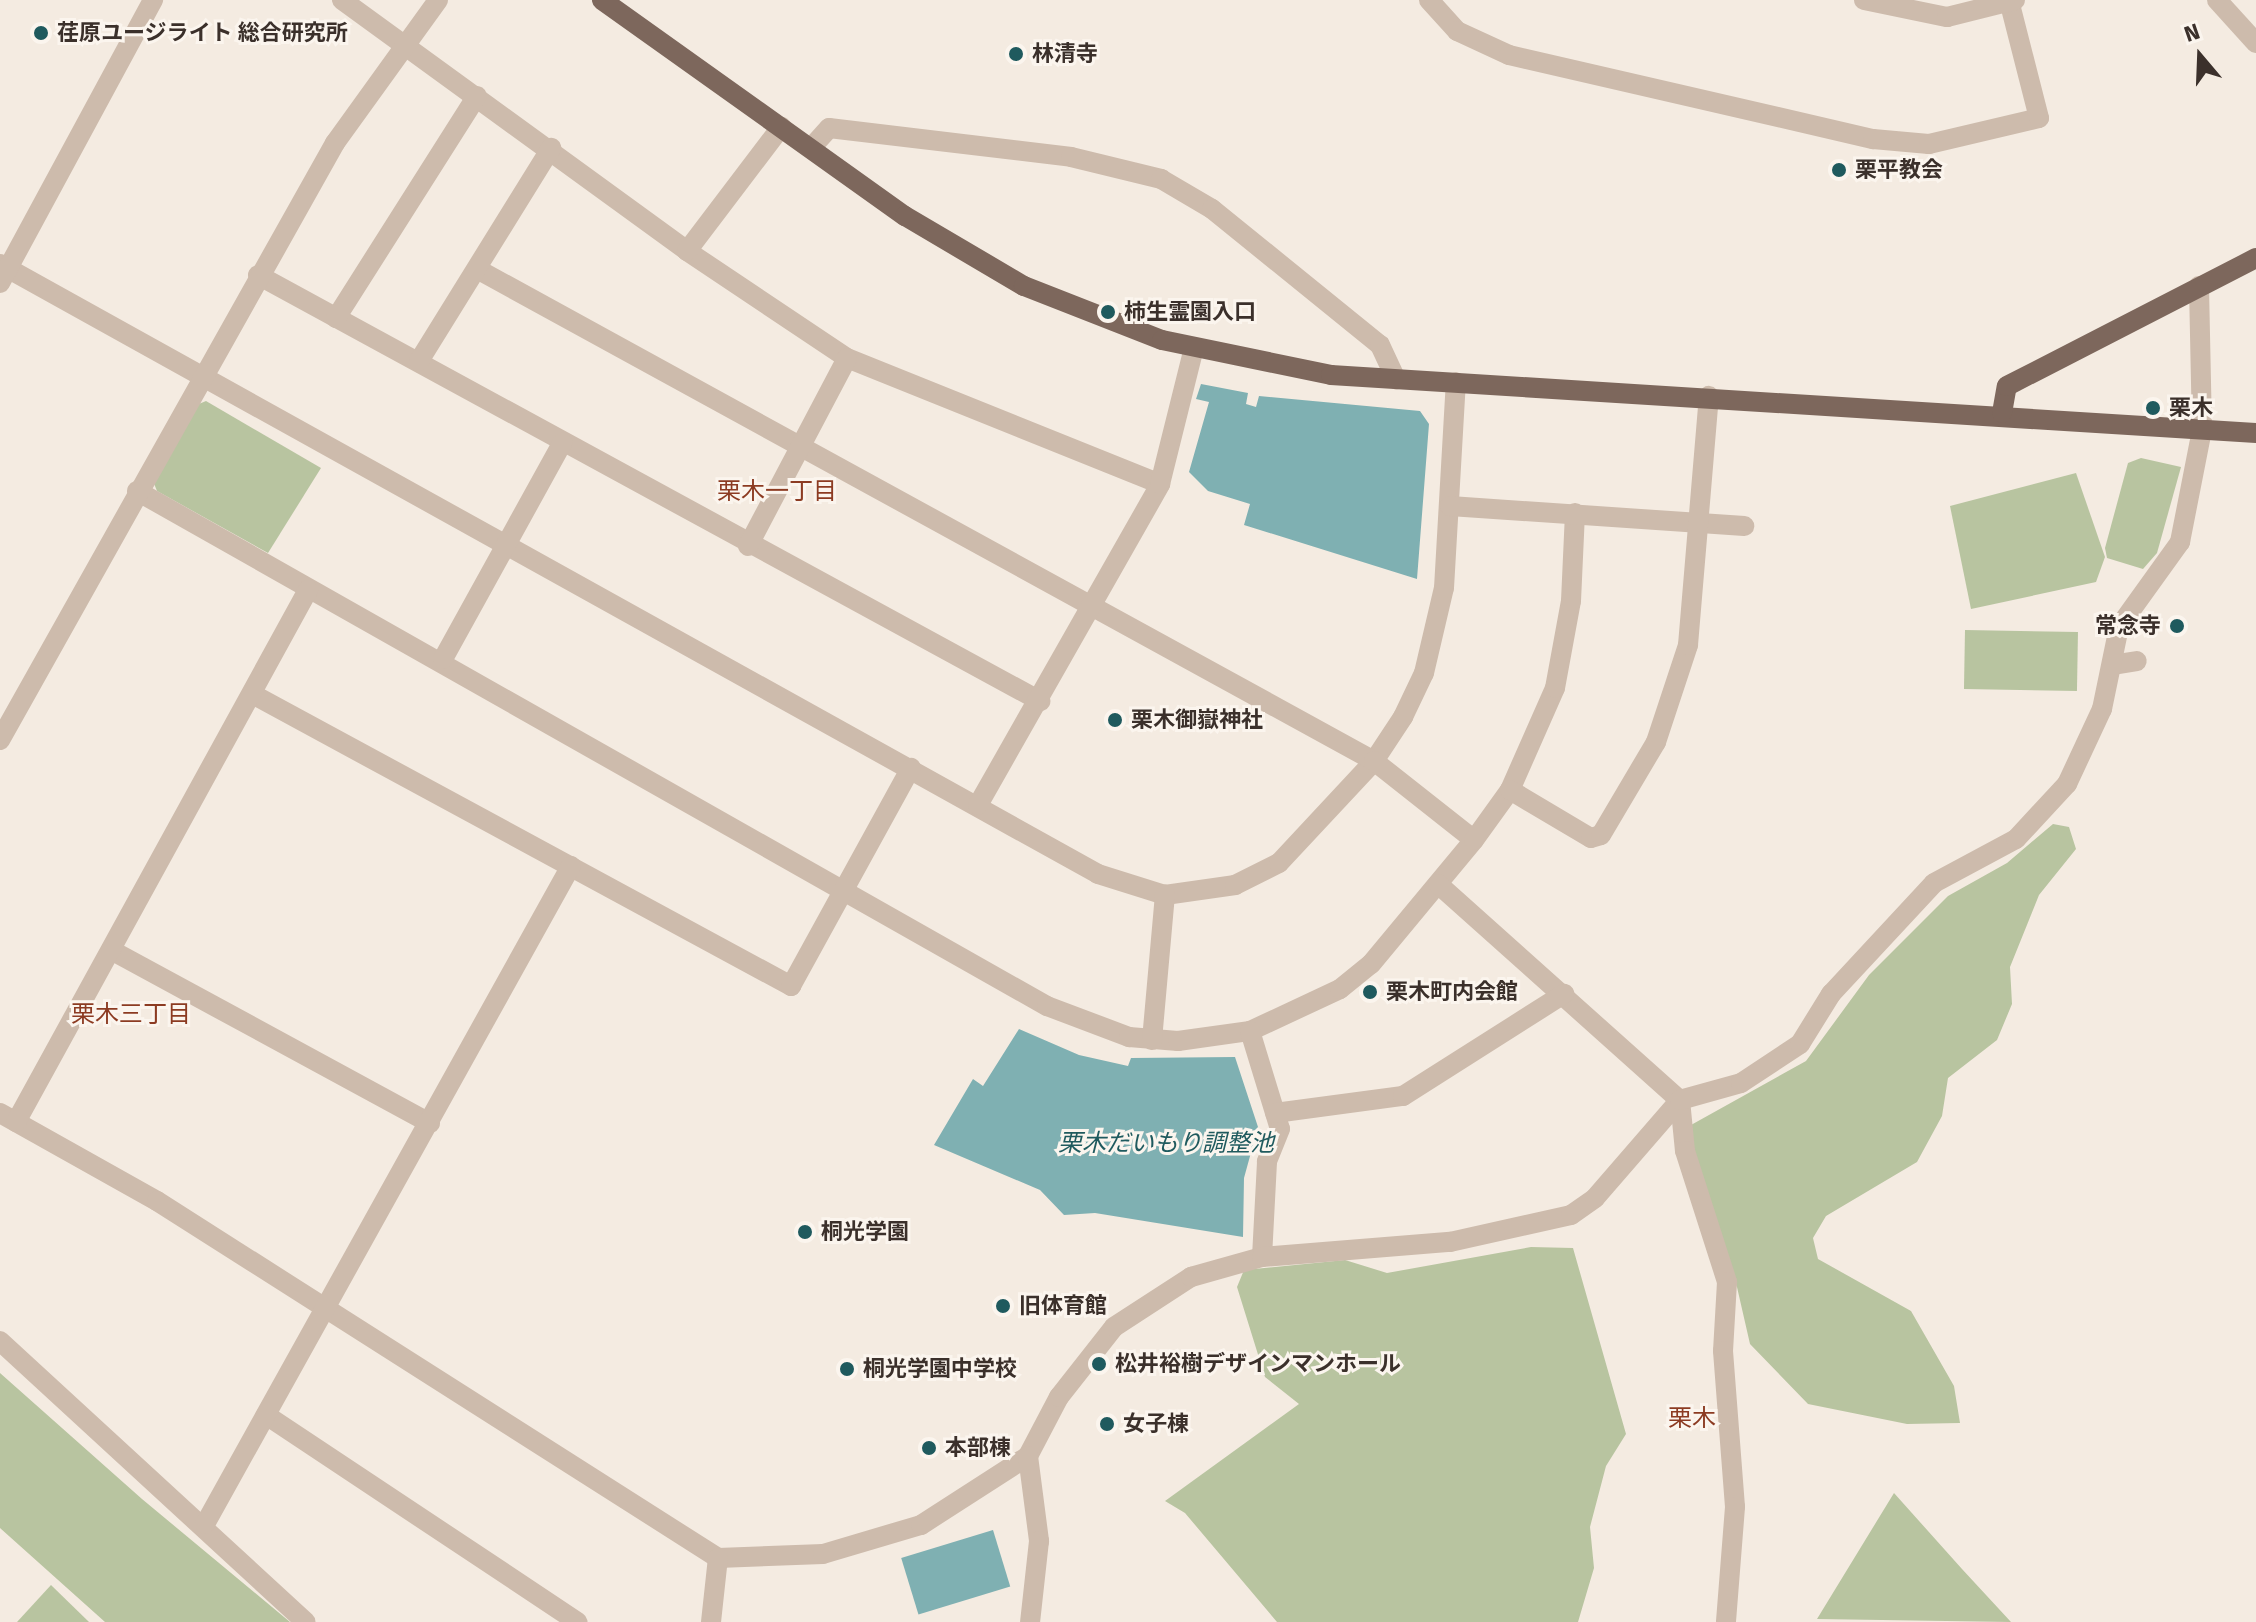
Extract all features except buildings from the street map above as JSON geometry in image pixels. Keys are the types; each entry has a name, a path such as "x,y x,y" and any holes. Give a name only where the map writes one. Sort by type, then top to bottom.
{"main road":[{"path":"602,0 811,148 1024,286 1194,348 1331,375 2002,413 2256,433"},
{"path":"2002,413 2007,386 2256,258"}],"street":[{"path":"153,0 3,272 200,377 1098,874 1165,895 1235,885 1279,863 1374,761 1424,673 1444,588 1456,382"},
{"path":"342,0 551,148 687,251 847,358 1160,484"},
{"path":"0,740 200,377 335,143 438,0"},
{"path":"1429,0 1457,31 1509,55 1873,139 1929,144 2039,118 2012,2 1947,17 1864,0"},
{"path":"2217,0 2256,43"},
{"path":"336,318 477,96"},
{"path":"687,251 781,127"},
{"path":"811,148 829,128 1071,157 1161,179 1299,276 1380,345 1396,379"},
{"path":"419,361 551,148"},
{"path":"477,269 1374,761 1474,840"},
{"path":"258,275 419,361 748,546 1040,701"},
{"path":"308,590 254,695 111,950 8,1118 157,1201 323,1310 718,1558 771,1560 877,1541 958,1505 1028,1456 1059,1397 1114,1327 1191,1277 1262,1257 1450,1242 1571,1215 1595,1198 1680,1100 1775,1064 1934,883 2016,839 2067,784 2102,709 2119,627 2180,542 2202,430 2199,286"},
{"path":"978,805 1095,606 1160,484 1194,348"},
{"path":"748,546 804,447 847,358"},
{"path":"1510,790 1591,838 1601,835 1656,742 1688,645 1709,396"},
{"path":"443,659 562,443"},
{"path":"137,491 308,590 443,659 1047,1006 1152,1040 1250,1031 1340,989 1371,964 1474,840 1510,790 1555,688 1571,601 1575,513"},
{"path":"1450,506 1744,526"},
{"path":"2112,665 2137,661"},
{"path":"254,695 791,986 841,889 911,768"},
{"path":"205,1524 571,866"},
{"path":"1438,884 1680,1100 1685,1151 1727,1282 1723,1351 1735,1507 1726,1622"},
{"path":"1152,1040 1165,895"},
{"path":"111,950 430,1123"},
{"path":"1275,1113 1403,1096 1564,994"},
{"path":"1250,1031 1280,1129 1267,1162 1262,1257"},
{"path":"0,1341 102,1440 205,1524 306,1622"},
{"path":"266,1415 577,1622"},
{"path":"1028,1456 1039,1541 1030,1622"},
{"path":"711,1622 718,1558"}],"green space":[{"path":"206,401 321,468 268,553 157,491 153,481 194,406"},
{"path":"2141,458 2181,467 2157,553 2143,569 2107,558 2105,548 2128,463"},
{"path":"2076,473 2105,557 2096,582 1971,609 1950,506"},
{"path":"1965,630 2078,632 2077,691 1964,689"},
{"path":"2053,824 2069,827 2076,849 2039,895 2010,967 2012,1004 1997,1040 1948,1078 1942,1116 1917,1162 1826,1216 1813,1238 1818,1259 1911,1311 1954,1386 1960,1423 1907,1424 1808,1404 1750,1344 1734,1274 1696,1166 1691,1125 1806,1061 1869,975 1948,896 2007,863"},
{"path":"1531,1247 1573,1248 1626,1434 1606,1466 1590,1527 1594,1568 1578,1622 1277,1622 1185,1513 1165,1501 1299,1404 1265,1377 1237,1287 1244,1270 1345,1260 1387,1273"},
{"path":"0,1373 142,1499 290,1622 105,1622 0,1528"},
{"path":"1894,1493 1962,1569 2011,1622 1817,1619"},
{"path":"51,1585 89,1622 17,1622"}],"water":[{"path":"1201,384 1248,393 1246,404 1256,407 1259,396 1420,411 1429,424 1417,579 1244,525 1250,504 1208,491 1189,472 1209,402 1196,399"},
{"name":"栗木だいもり調整池","path":"1019,1029 1079,1055 1128,1066 1131,1058 1235,1057 1258,1127 1244,1178 1243,1237 1095,1213 1064,1215 1040,1190 934,1145 973,1079 983,1086"},
{"path":"993,1530 1010,1586 918,1614 901,1558"}],"place":[{"name":"荏原ユージライト 総合研究所","path":"41,33"},
{"name":"林清寺","path":"1016,54"},
{"name":"栗平教会","path":"1839,170"},
{"name":"柿生霊園入口","path":"1108,312"},
{"name":"栗木","path":"2153,408"},
{"name":"常念寺","path":"2177,626"},
{"name":"栗木御嶽神社","path":"1115,720"},
{"name":"栗木町内会館","path":"1370,992"},
{"name":"桐光学園","path":"805,1232"},
{"name":"旧体育館","path":"1003,1306"},
{"name":"松井裕樹デザインマンホール","path":"1099,1364"},
{"name":"桐光学園中学校","path":"847,1369"},
{"name":"女子棟","path":"1107,1424"},
{"name":"本部棟","path":"929,1448"}],"district":[{"name":"栗木一丁目","path":"777,492"},
{"name":"栗木三丁目","path":"131,1015"},
{"name":"栗木","path":"1692,1419"}]}
